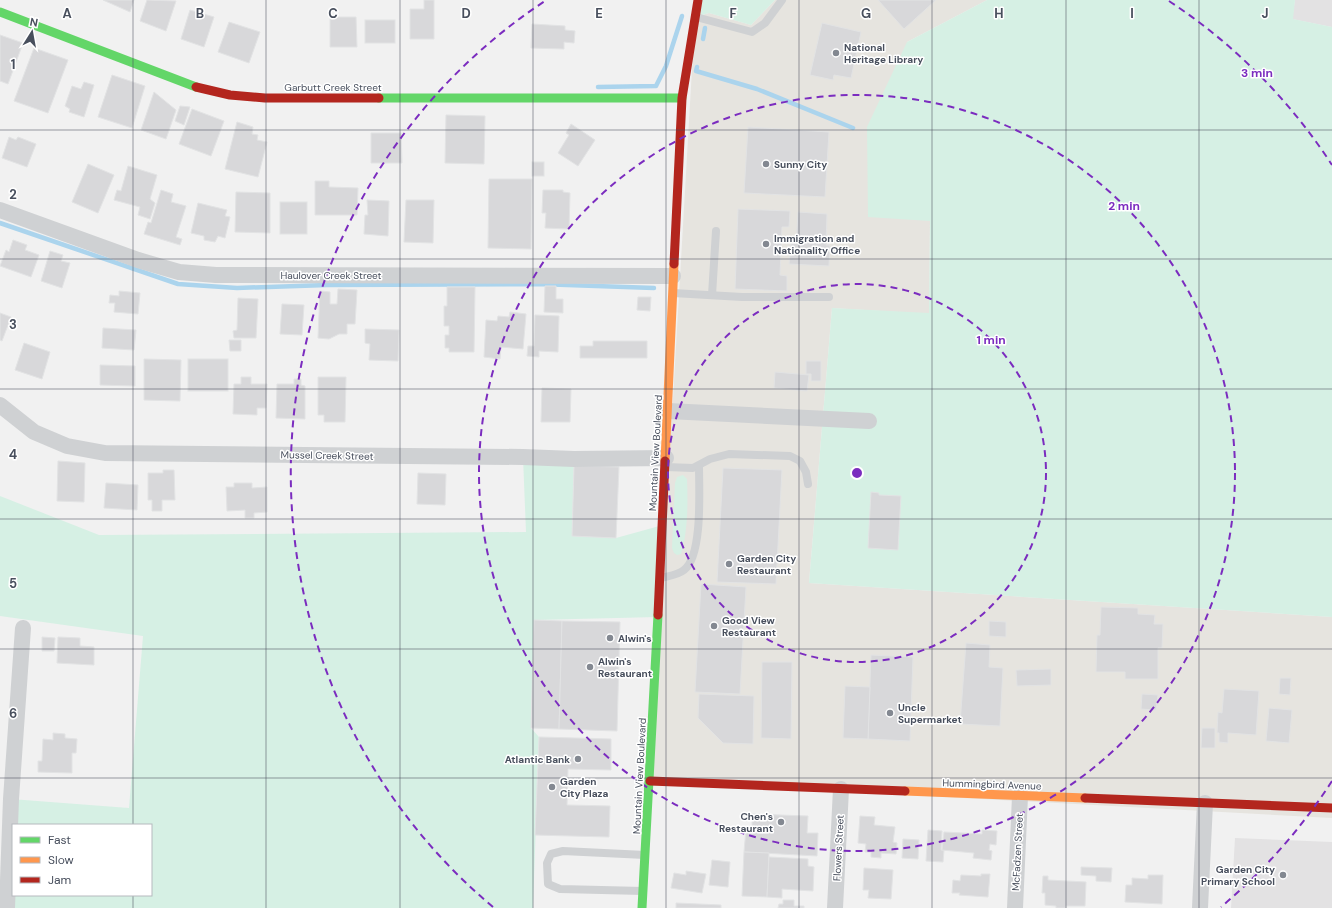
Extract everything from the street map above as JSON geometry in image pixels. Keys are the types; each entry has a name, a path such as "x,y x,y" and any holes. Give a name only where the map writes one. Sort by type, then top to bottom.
{"street":[{"name":"Mountain View Boulevard","path":"642,908 666,462 672,293 682,98 698,0"},
{"name":"Garbutt Creek Street","path":"0,12 196,87 230,95 265,98 682,98"},
{"name":"Haulover Creek Street","path":"0,210 138,260 179,272 224,275 673,276"},
{"name":"Mussel Creek Street","path":"0,405 34,432 68,446 104,453 523,457 666,462"},
{"path":"668,411 869,421"},
{"path":"6,908 11,799 23,628"},
{"name":"Hummingbird Avenue","path":"650,781 1332,808"},
{"name":"Flowers Street","path":"835,908 841,789"},
{"name":"McFadzen Street","path":"1015,908 1020,796"},
{"path":"1200,908 1205,803"}],"lane":[{"path":"695,17 752,32 765,23 782,0"},
{"path":"712,295 716,232"},
{"path":"672,293 829,297"},
{"path":"666,462 693,468 710,459 729,454 790,456 800,461 806,472 808,484"},
{"path":"660,578 685,570 695,554 699,466"},
{"path":"643,891 560,889 548,884 547,863 550,854 563,851 646,855"}],"shaded area":[{"path":"775,0 987,0 907,42 930,221 929,314 832,308 809,583 1332,617 1332,818 651,781 695,17 709,13 751,25"},
{"path":"1295,0 1332,0 1332,27 1292,19"},
{"name":"Garden City Primary School","path":"1235,838 1332,842 1332,908 1231,908"}],"green space":[{"path":"698,0 775,0 751,25 709,13 695,17"},
{"path":"987,0 1295,0 1293,19 1332,27 1332,617 809,583 832,308 929,313 930,221 868,217 867,127 907,42"},
{"path":"523,457 574,459 572,536 616,538 663,525 658,617 534,620 531,728 539,737 533,908 7,908 11,799 129,808 143,636 0,616 0,496 99,535 526,532"},
{"path":"683,475 687,479 687,516 681,554 677,555 674,553 672,548 675,483 677,477"}],"building":[{"path":"103,0 134,0 130,12"},
{"path":"147,0 176,1 166,31 140,21"},
{"path":"424,0 434,0 434,39 410,39 410,9 424,9"},
{"path":"878,0 936,0 904,29"},
{"path":"190,10 214,17 204,47 181,39"},
{"path":"330,17 356,17 357,47 330,47"},
{"path":"365,20 395,20 395,43 365,43"},
{"path":"229,22 260,32 249,63 218,52"},
{"name":"National Heritage Library","path":"822,23 861,32 851,78 834,75 833,80 810,75"},
{"path":"532,24 565,26 565,30 575,31 574,43 564,42 564,49 531,48"},
{"path":"0,35 23,43 8,84 0,81"},
{"path":"34,48 68,60 48,113 14,101"},
{"path":"112,75 145,86 132,128 98,117"},
{"path":"84,82 94,85 84,117 69,112 70,109 65,106 72,86 81,89"},
{"path":"154,92 176,110 166,139 141,130"},
{"path":"180,106 190,107 184,125 175,121"},
{"path":"192,109 224,121 211,156 179,144"},
{"path":"446,115 485,116 484,164 445,163"},
{"path":"237,122 253,127 252,134 258,135 257,140 267,142 258,177 225,169"},
{"path":"571,124 595,140 578,166 558,153 569,135 566,133"},
{"path":"748,127 829,132 825,197 744,193"},
{"path":"371,133 401,133 402,163 371,163"},
{"path":"9,137 16,140 18,137 36,144 27,167 2,158"},
{"path":"532,162 544,162 544,176 532,176"},
{"path":"88,164 114,175 98,213 72,202"},
{"path":"128,166 157,175 150,199 155,203 150,219 138,215 140,207 114,200 117,190 121,191"},
{"path":"489,179 532,179 531,249 488,248"},
{"path":"315,181 329,181 329,187 358,188 357,215 315,215"},
{"path":"161,190 173,194 171,202 186,206 176,237 182,239 180,245 144,234 148,222 151,223"},
{"path":"543,190 563,190 563,192 570,193 569,229 545,228 546,213 542,213"},
{"path":"236,192 270,193 270,233 235,232"},
{"path":"367,200 389,201 388,236 364,234 365,215 368,215"},
{"path":"406,200 434,200 433,243 404,242"},
{"path":"280,202 307,202 307,234 280,234"},
{"path":"198,203 227,210 225,216 230,217 225,238 218,236 215,242 204,240 204,236 191,233"},
{"path":"738,209 790,211 789,227 782,227 780,275 787,276 787,291 735,289"},
{"path":"798,212 827,214 826,245 830,245 829,266 789,264 791,243 796,243"},
{"path":"13,240 27,245 25,250 39,255 31,277 0,266 6,250 9,252"},
{"path":"50,251 63,255 61,261 70,263 62,288 41,281"},
{"path":"545,286 556,286 556,299 563,299 563,313 544,312"},
{"path":"447,287 475,287 474,352 449,352 449,348 445,348 445,335 449,335 449,326 444,326 444,306 447,306"},
{"path":"338,289 357,290 355,324 347,324 347,334 339,334 329,339 318,338 320,291 330,292 330,304 337,304"},
{"path":"119,291 140,293 138,314 114,312 115,303 109,303 110,295 119,296"},
{"path":"638,297 651,297 650,311 637,310"},
{"path":"238,298 258,299 256,338 234,338 233,331 237,330"},
{"path":"282,304 304,305 302,335 280,334"},
{"path":"510,312 526,314 523,349 501,347 500,359 484,357 486,320 497,321 498,316 509,317"},
{"path":"0,313 11,317 2,341 0,340"},
{"path":"535,315 559,316 558,352 539,351 539,357 527,356 528,346 534,346"},
{"path":"103,328 136,330 134,350 102,348"},
{"path":"365,329 399,330 398,361 369,360 370,344 365,343"},
{"path":"229,340 241,340 241,351 230,351"},
{"path":"593,341 647,341 647,358 580,358 580,346 593,346"},
{"path":"24,343 50,352 42,379 15,370"},
{"path":"144,359 181,360 180,401 144,400"},
{"path":"188,359 228,359 228,391 188,391"},
{"path":"806,361 821,361 821,381 811,381 811,374 806,374"},
{"path":"100,365 135,366 135,386 100,385"},
{"path":"775,372 809,375 807,391 774,388"},
{"path":"241,377 251,377 251,384 267,384 266,408 257,408 257,415 233,414 234,384 241,384"},
{"path":"318,377 346,377 345,422 324,422 324,415 318,415"},
{"path":"294,379 301,379 301,385 305,386 305,419 276,418 277,384 294,384"},
{"path":"542,388 571,389 570,422 541,422"},
{"path":"58,461 85,463 84,502 57,501"},
{"path":"574,466 619,467 616,538 572,536"},
{"path":"723,468 782,470 776,584 717,582"},
{"path":"163,470 174,470 175,500 162,500 162,511 152,511 152,500 148,500 148,473 163,473"},
{"path":"418,473 446,474 445,505 417,504"},
{"path":"106,483 138,485 137,510 104,508"},
{"path":"234,483 252,483 252,488 267,487 267,512 254,513 254,518 245,518 245,510 227,511 226,487 234,487"},
{"path":"871,492 879,493 879,495 901,496 898,550 868,548"},
{"path":"701,584 746,587 740,694 695,692"},
{"path":"1101,607 1138,608 1138,614 1155,615 1154,624 1163,624 1162,648 1158,648 1158,679 1125,679 1125,672 1096,672 1097,635 1100,635"},
{"path":"534,620 562,621 559,729 531,728"},
{"name":"Alwin's Restaurant","path":"562,621 620,622 617,731 559,729"},
{"path":"989,621 1006,622 1006,637 989,636"},
{"path":"42,637 55,638 54,651 42,651"},
{"path":"58,637 80,638 80,646 94,647 94,665 57,663"},
{"path":"966,643 990,645 989,667 1003,668 1000,726 960,724"},
{"name":"Uncle Supermarket","path":"871,655 913,657 910,741 868,739"},
{"path":"762,662 792,662 791,739 761,738"},
{"path":"1051,669 1051,685 1017,686 1016,670"},
{"path":"1280,678 1291,678 1290,695 1279,694"},
{"path":"845,686 870,687 868,739 843,738"},
{"path":"1224,689 1259,691 1256,735 1228,733 1228,743 1219,742 1219,733 1217,733 1218,712 1222,713"},
{"path":"699,694 754,696 753,744 723,743 698,718"},
{"path":"1142,694 1158,695 1156,710 1141,709"},
{"path":"1269,708 1292,710 1289,743 1266,741"},
{"path":"1202,728 1215,728 1215,748 1201,748"},
{"path":"53,733 65,734 65,738 77,739 76,753 72,753 72,773 38,772 38,761 42,761 43,739 53,740"},
{"name":"Garden City Plaza","path":"539,737 611,739 611,770 568,769 567,805 610,806 609,837 535,835"},
{"path":"752,814 808,816 807,833 818,833 817,856 744,852 746,829 752,829"},
{"path":"860,816 875,817 874,825 895,827 893,842 897,843 896,854 881,853 881,858 871,857 871,852 865,852 866,844 858,843"},
{"path":"928,830 942,831 941,850 944,850 943,862 926,861"},
{"path":"982,830 997,831 996,845 990,844 989,850 992,851 991,860 973,858 974,853 942,850 944,832 982,834"},
{"path":"903,839 919,840 918,859 902,858"},
{"path":"744,852 769,853 767,897 742,896"},
{"path":"769,857 808,859 808,866 814,867 813,891 782,889 782,898 767,897"},
{"path":"712,860 730,862 728,887 709,885"},
{"path":"1081,867 1112,868 1111,882 1096,881 1096,876 1081,875"},
{"path":"864,868 893,870 891,899 868,898 869,890 863,890"},
{"path":"686,871 706,874 702,893 671,888 674,873 686,875"},
{"path":"981,874 990,874 988,897 959,895 960,893 952,893 953,880 960,881 961,875 981,876"},
{"path":"1148,875 1163,875 1162,904 1125,902 1126,885 1132,885 1132,878 1148,879"},
{"path":"1043,876 1048,876 1048,880 1086,882 1085,906 1066,906 1066,908 1056,908 1056,906 1045,905 1045,893 1042,893"},
{"path":"783,900 794,900 794,906 804,906 804,908 778,908 779,904 783,904"},
{"path":"676,903 721,905 721,908 676,908"}],"waterway":[{"path":"598,87 656,86 666,66 682,16"},
{"path":"703,39 705,28"},
{"path":"697,67 696,71 757,89 853,128"},
{"path":"0,223 178,284 237,288 327,285 538,284 654,288"}],"traffic: fast":[{"path":"0,12 196,87"},
{"path":"379,98 682,98"},
{"path":"642,908 658,615"}],"traffic: slow":[{"path":"665,461 674,264"},
{"path":"905,791 1085,798"}],"traffic: jam":[{"path":"674,264 682,98 698,0"},
{"path":"196,87 230,95 265,98 379,98"},
{"path":"658,615 665,461"},
{"path":"650,781 905,791"},
{"path":"1085,798 1332,808"}],"place":[{"name":"National Heritage Library","path":"836,53"},
{"name":"Sunny City","path":"766,164"},
{"name":"Immigration and Nationality Office","path":"766,244"},
{"name":"Garden City Restaurant","path":"729,564"},
{"name":"Good View Restaurant","path":"714,626"},
{"name":"Alwin's","path":"610,638"},
{"name":"Alwin's Restaurant","path":"590,667"},
{"name":"Uncle Supermarket","path":"890,713"},
{"name":"Atlantic Bank","path":"578,759"},
{"name":"Garden City Plaza","path":"552,787"},
{"name":"Chen's Restaurant","path":"781,822"},
{"name":"Garden City Primary School","path":"1283,875"}]}
